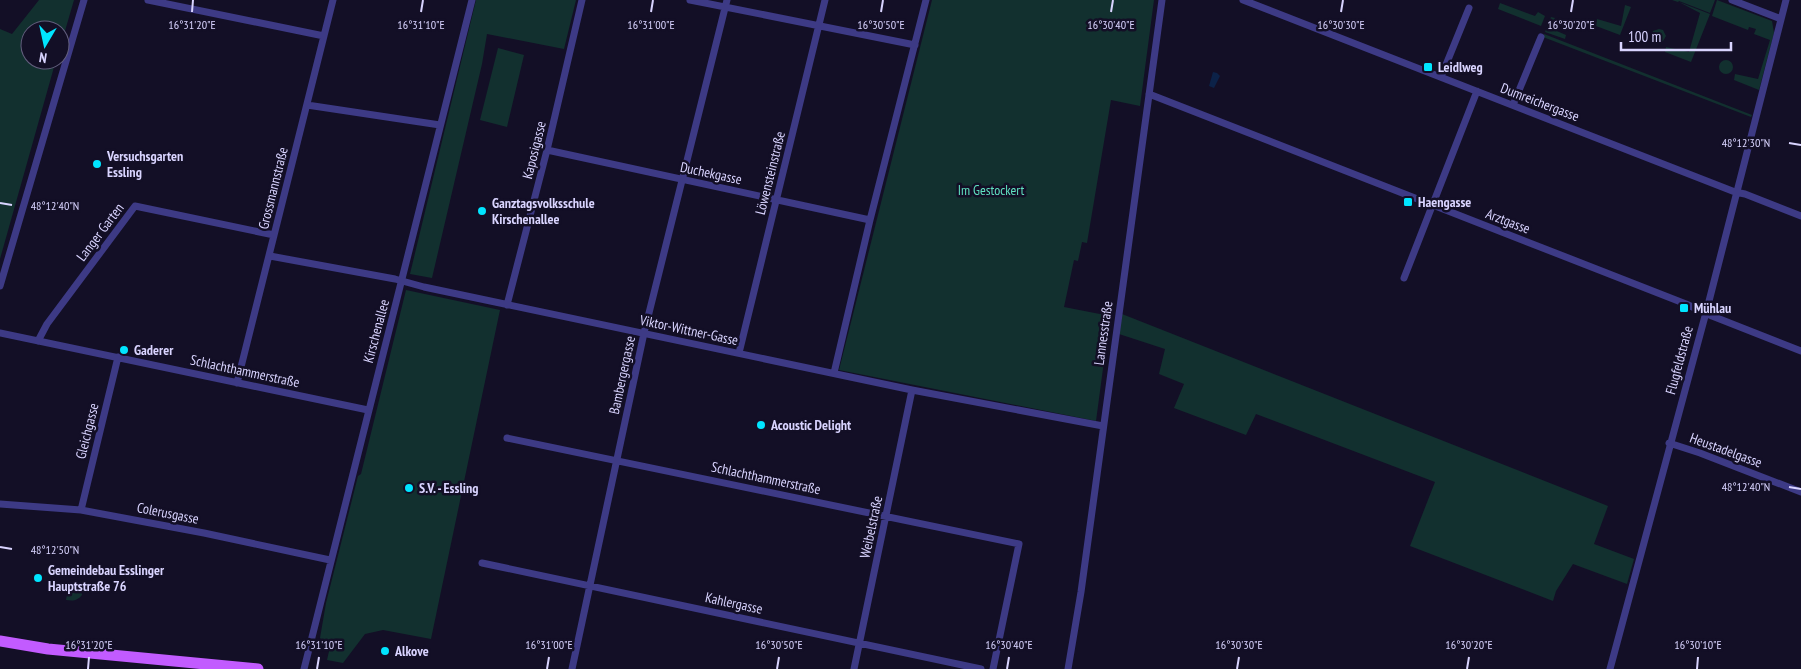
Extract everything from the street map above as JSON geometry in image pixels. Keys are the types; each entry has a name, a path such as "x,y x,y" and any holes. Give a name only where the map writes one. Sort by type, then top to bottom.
{"main road":[{"path":"0,641 48,650 258,669"}],"street":[{"path":"0,286 84,0"},
{"path":"148,0 324,36"},
{"name":"Grossmannstraße","path":"237,383 332,0"},
{"name":"Kirschenallee","path":"304,669 398,281 472,0"},
{"name":"Kaposigasse","path":"507,305 547,150 582,0"},
{"path":"690,0 726,4 914,46"},
{"name":"Löwensteinstraße","path":"739,353 825,0"},
{"path":"834,373 870,220 926,0"},
{"name":"Lannesstraße","path":"1068,669 1082,592 1162,0"},
{"name":"Dumreichergasse","path":"1243,0 1801,216"},
{"path":"1732,0 1781,19"},
{"name":"Flugfeldstraße","path":"1610,669 1786,0"},
{"name":"Bambergergasse","path":"572,669 644,333 726,4"},
{"path":"1441,77 1468,8"},
{"path":"1513,105 1541,37"},
{"path":"1404,278 1477,91"},
{"name":"Arztgasse","path":"1149,94 1801,351"},
{"path":"307,105 440,125"},
{"name":"Duchekgasse","path":"547,150 870,220"},
{"name":"Langer Garten","path":"38,341 48,324 135,206 274,235"},
{"name":"Viktor-Wittner-Gasse","path":"270,256 398,281 912,390 1103,426"},
{"name":"Schlachthammerstraße","path":"0,333 368,410"},
{"name":"Gleichgasse","path":"81,510 118,357"},
{"name":"Weibelstraße","path":"854,669 912,390"},
{"name":"Schlachthammerstraße","path":"507,438 1020,544 993,669"},
{"name":"Heustadelgasse","path":"1669,443 1801,492"},
{"name":"Colerusgasse","path":"0,504 81,510 204,533 330,560"},
{"name":"Kahlergasse","path":"482,563 981,669"}],"green space":[{"path":"39,0 74,0 68,20 23,20"},
{"path":"476,0 576,0 564,49 487,34 482,64 432,278 410,274"},
{"name":"Im Gestockert","path":"932,0 1154,0 1140,106 1111,100 1087,243 1082,242 1078,261 1074,260 1064,307 1110,316 1096,421 839,370"},
{"path":"1672,0 1715,0 1710,13"},
{"path":"1717,0 1772,21 1774,33 1759,90 1734,80 1735,74 1758,79 1770,40 1754,34 1756,29 1749,27 1748,30 1712,16"},
{"path":"1679,2 1710,14 1691,62 1665,52 1666,47 1689,52 1700,13"},
{"path":"1500,3 1535,16 1538,12 1545,16 1541,26 1498,9"},
{"path":"1625,5 1631,7 1620,35 1596,26 1597,19 1621,26"},
{"path":"1551,17 1555,18 1552,29 1566,35 1565,39 1545,32"},
{"path":"20,24 20,70 53,70 0,259 0,29 12,34"},
{"path":"1663,30 1666,36 1663,41 1659,42 1652,39 1651,36 1653,31"},
{"path":"1544,34 1752,115 1751,117 1543,37"},
{"path":"498,48 524,55 507,127 480,120"},
{"path":"1723,60 1729,60 1733,67 1729,74 1723,74 1719,70 1719,64"},
{"name":"S.V. - Essling","path":"406,290 500,310 431,639 383,630 365,634 343,663 327,660 330,647 321,645 322,640 320,638 326,603 358,476 361,474"},
{"path":"1122,314 1608,506 1594,544 1634,559 1627,584 1573,564 1556,591 1553,601 1410,546 1435,482 1256,414 1246,435 1174,408 1184,384 1159,374 1165,349 1119,334"},
{"path":"69,583 81,589 82,595 77,599 66,600"}],"water":[{"path":"1213,72 1220,76 1214,88 1209,86"}],"place":[{"name":"Leidlweg","path":"1428,67"},
{"name":"Versuchsgarten Essling","path":"97,164"},
{"name":"Haengasse","path":"1408,202"},
{"name":"Ganztagsvolksschule Kirschenallee","path":"482,211"},
{"name":"Mühlau","path":"1684,308"},
{"name":"Gaderer","path":"124,350"},
{"name":"Acoustic Delight","path":"761,425"},
{"name":"S.V. - Essling","path":"409,488"},
{"name":"Gemeindebau Esslinger Hauptstraße 76","path":"38,578"},
{"name":"Alkove","path":"385,651"}]}
